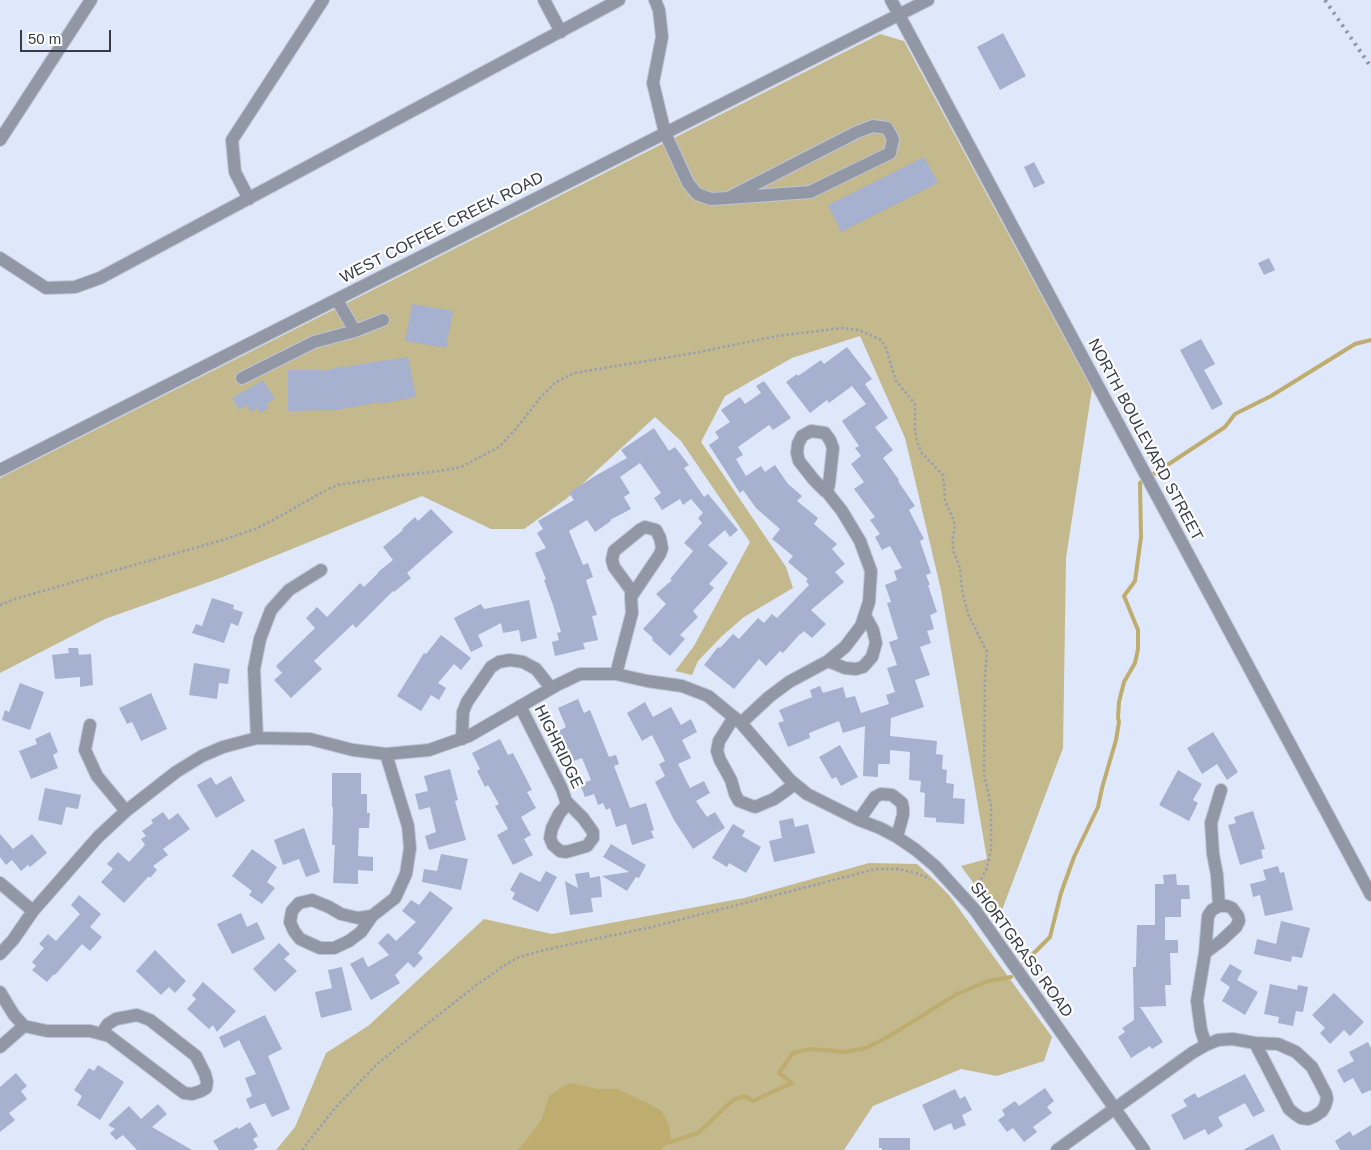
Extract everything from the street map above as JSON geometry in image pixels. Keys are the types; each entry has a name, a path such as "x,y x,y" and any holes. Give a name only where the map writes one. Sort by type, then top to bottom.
{"street":[{"path":"0,140 91,0"},
{"path":"248,199 235,172 232,140 323,0"},
{"path":"544,0 562,32"},
{"path":"0,258 46,288 75,287 100,278 620,0"},
{"path":"655,0 659,10 662,37 653,83 666,133 688,184 697,194 711,199 728,198 810,192 890,152 893,140 886,128 873,126 857,132 728,198"},
{"name":"NORTH BOULEVARD STREET","path":"891,0 1371,895"},
{"name":"WEST COFFEE CREEK ROAD","path":"0,470 928,0"},
{"path":"337,300 355,332"},
{"path":"242,378 314,342 355,332 383,320"},
{"path":"795,784 774,799 755,807 739,801 731,780 720,760 718,751 719,741 738,720 789,682 828,661 845,647 861,626 870,602 871,571 860,541 842,511 827,492"},
{"path":"616,674 632,613 631,597 631,590 614,567 612,560 614,551 640,529 645,527 656,530 662,548 660,554 631,597"},
{"path":"257,738 254,669 260,639 271,610 289,590 321,570"},
{"path":"828,661 845,668 856,669 863,667 872,657 876,643 873,630 865,615"},
{"path":"462,739 463,712 467,702 491,667 499,662 510,660 523,662 536,669 551,688"},
{"name":"SHORTGRASS ROAD","path":"0,954 13,940 32,910 98,837 126,811 176,772 202,756 223,747 257,738 310,739 353,750 386,754 429,750 469,736 551,688 580,674 616,674 647,682 682,686 708,696 738,720 795,784 807,794 897,837 935,866 975,910 1144,1150"},
{"name":"HIGHRIDGE","path":"520,706 568,803"},
{"path":"90,725 85,750 97,776 126,811"},
{"path":"372,916 358,918 341,914 312,900 300,903 292,911 290,922 300,939 320,948 334,948 349,941 361,932 372,916 395,898 406,874 410,848 408,826 386,754"},
{"path":"1219,906 1211,823 1222,790"},
{"path":"859,820 875,797 881,794 892,795 902,803 903,809 897,837"},
{"path":"0,883 32,910"},
{"path":"1205,953 1236,927 1238,916 1232,908 1219,906 1212,910 1208,916 1205,953 1197,1000 1201,1030 1206,1045"},
{"path":"0,992 14,1015 24,1026 47,1031 90,1031 101,1034 109,1036 184,1092 192,1094 206,1088 205,1074 196,1056 150,1020 137,1014 116,1019 108,1024 101,1034"},
{"path":"0,1047 24,1026"},
{"path":"1057,1150 1192,1053 1218,1040 1233,1039 1255,1043 1278,1044 1296,1052 1312,1066 1326,1094 1327,1099 1322,1111 1308,1119 1301,1118 1289,1109 1255,1043"}],"shaded area":[{"path":"880,34 904,41 1092,389 1066,558 1063,748 999,918 961,866 987,859 941,590 905,438 860,336 792,358 725,396 701,442 786,567 793,588 744,617 698,661 692,675 675,671 694,646 750,542 681,441 655,417 566,499 524,529 491,529 422,496 223,577 105,619 0,673 0,478"},
{"path":"869,863 917,864 949,895 1052,1037 1044,1061 997,1076 961,1069 873,1106 844,1150 276,1150 295,1127 326,1053 368,1026 484,919 552,934 744,898"},
{"path":"571,1083 598,1089 618,1089 661,1110 669,1125 671,1142 660,1150 517,1150 542,1119 549,1096"}],"building":[{"path":"1003,33 1026,76 1000,90 977,47"},
{"path":"924,157 938,183 841,232 828,205"},
{"path":"1034,162 1045,183 1034,188 1024,167"},
{"path":"1269,258 1275,270 1264,275 1258,263"},
{"path":"412,304 453,311 446,348 405,341"},
{"path":"1201,339 1215,364 1204,370 1223,404 1212,410 1180,350"},
{"path":"847,347 872,379 865,384 888,418 875,427 893,450 883,458 915,506 909,510 924,539 920,541 931,573 926,575 937,612 930,615 934,629 927,631 931,643 920,647 930,675 915,680 924,707 891,718 890,736 937,741 936,754 943,755 942,769 947,770 946,783 954,784 953,798 965,799 964,824 936,822 936,818 924,817 925,793 920,792 921,781 909,780 910,752 890,750 890,764 878,764 878,777 863,776 865,726 843,733 839,721 809,733 810,738 788,747 778,723 784,721 779,710 812,697 810,690 820,686 823,693 843,687 846,698 855,696 861,713 889,704 886,695 895,692 887,668 897,665 889,642 898,639 887,603 891,602 885,585 897,580 894,571 902,568 890,546 882,550 875,537 880,534 870,520 875,517 854,489 864,482 851,464 861,456 855,448 859,446 842,421 866,404 852,386 829,403 827,400 810,413 786,382 821,360 824,364"},
{"path":"408,357 416,397 337,410 288,411 288,370 330,370 344,366"},
{"path":"263,380 275,399 266,404 269,408 260,413 257,408 251,412 247,405 239,410 232,398"},
{"path":"764,381 791,418 773,430 769,425 738,447 743,455 736,459 746,476 761,466 765,472 775,465 788,484 802,496 797,501 818,518 814,524 837,544 832,549 845,564 835,572 844,582 811,610 826,624 812,638 804,631 783,653 780,651 766,666 759,659 734,689 704,665 718,647 720,648 733,634 739,639 758,618 764,623 772,614 777,618 809,585 806,581 808,579 788,562 793,556 772,539 780,529 756,508 743,490 740,493 709,445 719,438 715,432 730,422 721,410 740,397 745,404 761,393 756,386"},
{"path":"654,428 669,451 675,447 689,465 684,468 704,497 708,494 738,530 730,537 725,530 708,545 728,563 709,584 714,588 693,611 698,617 680,635 685,639 670,656 643,629 666,604 656,594 672,580 670,579 693,551 684,543 702,523 698,518 703,513 691,499 683,505 680,499 662,510 654,498 661,493 640,463 620,477 630,493 624,497 631,509 610,520 595,532 587,520 569,531 583,565 588,563 593,577 586,580 597,615 592,616 598,640 583,643 585,649 555,656 552,642 559,640 557,633 561,632 544,580 546,579 535,553 546,548 537,533 543,529 538,521 574,500 569,493 627,458 621,450"},
{"path":"431,509 453,532 407,573 411,578 393,591 356,628 353,624 314,661 322,669 291,698 274,680 282,673 276,666 315,628 306,618 317,607 327,617 360,583 364,587 393,560 383,547 415,517 418,521"},
{"path":"212,598 234,605 233,609 243,612 238,626 231,623 224,643 192,633 196,624 202,626"},
{"path":"529,600 537,638 521,642 519,630 503,633 501,623 478,635 483,646 471,652 454,618 481,604 484,609"},
{"path":"441,635 471,658 461,670 454,664 438,683 446,688 439,700 431,695 421,711 397,696 424,653 426,654"},
{"path":"68,648 78,648 79,655 91,654 93,685 80,687 80,677 55,679 52,655 69,653"},
{"path":"194,663 230,669 228,684 219,683 217,699 189,695"},
{"path":"20,683 44,692 30,730 2,720 5,710 9,712"},
{"path":"151,693 167,729 141,741 132,722 127,724 119,708"},
{"path":"578,699 584,713 590,710 609,757 616,755 619,764 614,766 630,808 646,803 654,830 651,831 654,838 632,845 626,824 616,827 610,808 606,810 603,803 598,805 594,794 585,797 580,784 591,780 582,758 571,762 557,732 566,727 558,708"},
{"path":"645,702 653,717 671,707 681,725 691,719 697,732 682,740 691,758 678,764 690,788 704,781 710,793 696,801 707,817 715,812 725,828 693,849 674,820 655,782 665,776 659,764 665,761 652,735 642,741 627,713"},
{"path":"50,732 58,752 53,755 58,768 31,779 19,751 37,744 35,739"},
{"path":"1213,732 1238,772 1227,780 1217,764 1202,774 1187,748"},
{"path":"500,739 508,755 513,753 532,790 527,792 536,808 521,817 531,835 524,839 533,855 513,865 497,835 508,829 495,806 499,804 488,785 485,787 477,771 480,769 472,753"},
{"path":"840,745 858,777 841,786 836,777 832,779 819,757"},
{"path":"450,769 458,800 455,801 466,840 429,850 425,836 436,832 430,807 419,810 415,794 428,791 424,776"},
{"path":"1178,770 1202,784 1193,800 1198,803 1189,821 1159,805"},
{"path":"332,773 361,773 361,794 367,794 367,813 370,813 369,828 359,828 358,856 373,857 373,871 358,870 358,884 333,883 335,845 332,845"},
{"path":"231,776 245,801 216,818 197,785 211,777 216,785"},
{"path":"45,788 81,795 78,809 66,807 62,825 38,820"},
{"path":"1253,811 1265,849 1261,850 1263,858 1240,865 1228,825 1236,823 1234,817"},
{"path":"163,812 169,820 178,813 190,829 163,849 168,855 153,866 157,870 124,903 101,882 113,869 107,864 118,852 129,862 145,845 141,839 146,836 142,831 153,823 151,820"},
{"path":"793,818 795,827 808,824 815,853 774,862 769,841 782,838 779,821"},
{"path":"733,824 745,831 742,836 761,847 746,873 729,863 727,867 712,858"},
{"path":"304,828 320,872 306,877 299,859 283,865 274,840"},
{"path":"0,834 13,849 32,834 47,853 30,867 28,865 21,871 12,860 6,865 0,857"},
{"path":"611,844 646,865 639,878 636,877 627,891 602,876 629,872 603,857"},
{"path":"252,849 277,867 267,882 275,888 262,904 249,895 252,891 232,876"},
{"path":"441,854 468,859 461,890 422,882 424,869 437,871"},
{"path":"1278,866 1280,873 1284,872 1293,910 1265,916 1260,895 1253,897 1250,884 1266,880 1263,870"},
{"path":"546,871 557,877 538,912 512,899 515,893 510,890 520,872 540,882"},
{"path":"589,872 590,878 600,876 602,897 591,898 593,912 570,915 565,881 578,888 575,874"},
{"path":"1176,874 1177,885 1189,885 1190,899 1181,899 1181,917 1165,917 1165,940 1178,940 1178,953 1170,953 1171,985 1165,985 1166,1006 1140,1007 1163,1042 1152,1049 1150,1046 1131,1058 1118,1037 1125,1032 1122,1028 1134,1020 1133,967 1136,967 1137,925 1155,925 1155,884 1164,884 1163,875"},
{"path":"430,891 453,908 418,953 423,958 414,968 408,962 395,975 400,983 371,1000 350,964 363,957 368,967 389,955 378,943 388,933 396,941 416,922 402,911 411,900 419,905"},
{"path":"79,895 101,914 90,927 102,937 90,951 82,944 47,982 32,970 36,966 32,962 44,948 39,944 48,934 56,941 80,914 71,905"},
{"path":"241,913 247,927 257,922 265,939 232,954 217,924"},
{"path":"1281,921 1310,928 1302,958 1292,956 1291,962 1254,954 1257,939 1276,944"},
{"path":"279,943 290,954 284,959 297,971 275,992 253,969"},
{"path":"155,950 186,981 175,993 169,987 161,995 136,971"},
{"path":"1230,964 1242,971 1237,980 1258,992 1245,1015 1222,1001 1230,987 1220,980"},
{"path":"342,967 352,1010 321,1018 315,992 332,988 328,970"},
{"path":"203,982 236,1011 217,1032 213,1025 209,1029 187,1009 196,999 192,995"},
{"path":"1270,984 1297,990 1298,985 1308,987 1303,1012 1296,1011 1293,1026 1278,1023 1279,1017 1264,1014"},
{"path":"1334,993 1364,1022 1350,1036 1344,1030 1330,1044 1320,1033 1325,1028 1312,1015"},
{"path":"265,1015 282,1049 268,1056 290,1109 272,1117 265,1103 250,1109 246,1099 252,1096 245,1078 256,1074 239,1040 224,1048 219,1037"},
{"path":"1368,1042 1371,1048 1371,1090 1362,1094 1353,1078 1344,1083 1337,1070 1354,1061 1349,1052"},
{"path":"98,1065 124,1082 100,1120 77,1105 82,1096 74,1090 89,1068 94,1071"},
{"path":"16,1073 27,1086 21,1091 27,1099 9,1113 15,1120 0,1132 0,1087"},
{"path":"1245,1074 1265,1111 1253,1117 1245,1103 1218,1117 1223,1126 1208,1135 1205,1129 1184,1140 1171,1115 1187,1106 1183,1100 1195,1093 1198,1098"},
{"path":"1045,1088 1054,1101 1047,1107 1052,1113 1033,1127 1037,1132 1024,1142 1013,1128 1007,1132 998,1120 1005,1115 1002,1110 1015,1101 1019,1106"},
{"path":"955,1089 960,1099 965,1096 972,1110 962,1115 966,1125 954,1130 951,1123 934,1131 922,1105"},
{"path":"158,1104 167,1114 152,1127 192,1150 137,1150 123,1135 116,1140 110,1133 115,1129 108,1125 129,1106 141,1119"},
{"path":"250,1122 258,1136 253,1139 258,1147 253,1150 219,1150 213,1141"},
{"path":"1371,1125 1371,1150 1340,1150 1335,1141 1350,1131 1353,1136"},
{"path":"1273,1134 1281,1150 1243,1150"},
{"path":"879,1138 910,1138 910,1150 882,1150 882,1148 879,1148"}],"waterway":[{"path":"1024,963 1050,937 1061,893 1074,857 1098,807 1116,740 1119,722 1119,702 1124,682 1135,663 1138,649 1138,630 1124,596 1135,581 1141,537 1140,483 1225,427 1235,414 1271,396 1355,344 1371,340"},
{"path":"671,1142 698,1133 733,1100 745,1096 753,1101 792,1083 779,1073 793,1053 811,1049 845,1052 866,1048 886,1038 957,994 988,981 1011,977"}],"railway":[{"path":"1325,0 1371,67"}]}
